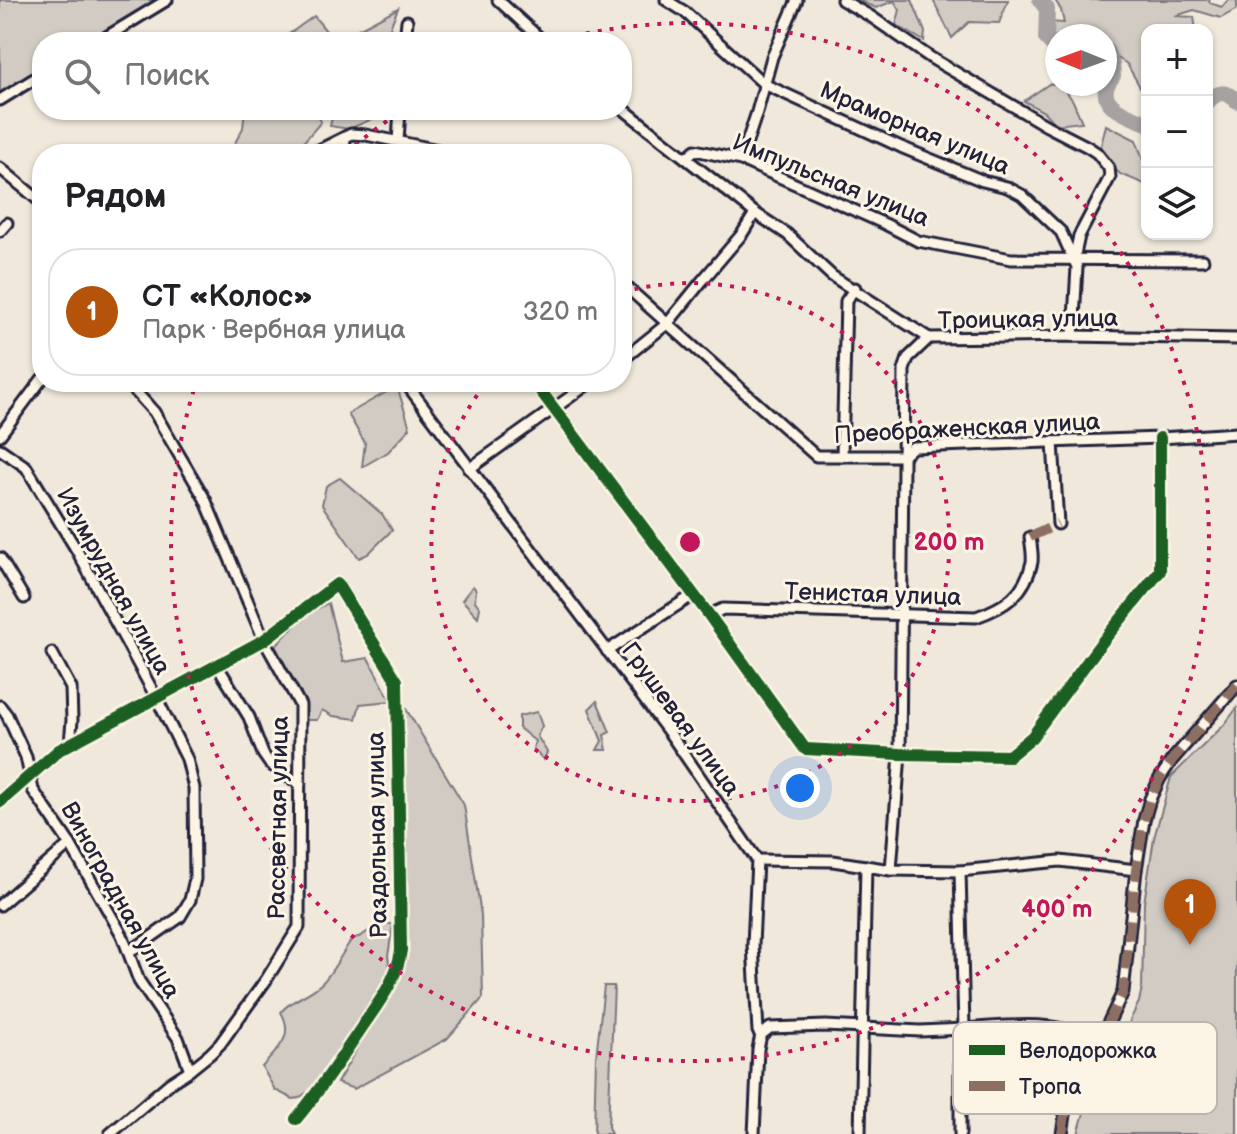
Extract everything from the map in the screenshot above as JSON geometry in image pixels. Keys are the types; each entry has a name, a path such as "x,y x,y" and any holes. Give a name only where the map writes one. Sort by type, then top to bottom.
{"street":[{"path":"114,32 167,0"},
{"path":"498,0 533,32"},
{"name":"Мраморная улица","path":"666,0 685,12 764,84 901,147 1022,195 1061,232 1077,267 1073,336"},
{"path":"741,160 772,57 797,0"},
{"path":"842,0 931,58 1097,153 1109,168 1110,177 1079,236 1074,259"},
{"path":"406,32 407,21"},
{"path":"0,100 32,80"},
{"path":"632,116 755,213 787,234 832,276 929,338"},
{"path":"398,141 399,120"},
{"path":"331,144 351,134 412,144"},
{"path":"345,137 345,144"},
{"name":"Импульсная улица","path":"686,158 695,150 741,160 918,241 1011,259 1203,260"},
{"path":"0,168 32,195"},
{"path":"632,352 668,323 742,234 755,213"},
{"path":"842,456 846,301 855,288"},
{"name":"Преображенская улица","path":"632,292 816,456 903,456 913,447 1237,433"},
{"name":"Троицкая улица","path":"891,870 900,754 904,370 908,358 929,338 1073,336 1237,339"},
{"path":"0,435 33,392"},
{"name":"Рассветная улица","path":"110,1134 220,1044 299,927 300,705 264,640 205,499 154,412 136,392"},
{"name":"Грушевая улица","path":"412,392 671,735 757,860"},
{"path":"541,392 709,615 805,749 1009,756 1032,737 1099,646 1160,571 1160,438"},
{"path":"469,469 577,392"},
{"path":"1053,442 1058,524"},
{"name":"Изумрудная улица","path":"0,449 26,467 76,549 187,759 194,788 195,879 190,900 180,917 129,951"},
{"name":"Тенистая улица","path":"709,615 723,609 976,617 997,610 1020,591 1032,560 1030,537"},
{"path":"0,558 24,598"},
{"name":"Раздольная улица","path":"264,640 337,584 397,681 400,962 389,987 316,1095 296,1119"},
{"path":"607,651 693,595"},
{"path":"0,802 59,750 264,640"},
{"path":"52,653 71,688 70,744"},
{"path":"217,665 249,717 263,754 270,764 300,784"},
{"path":"1109,1022 1123,992 1136,870 1150,799 1160,778 1180,751 1237,685"},
{"name":"Виноградная улица","path":"0,706 26,757 33,790 70,844 122,935 139,981 178,1038 190,1070"},
{"path":"0,905 70,844"},
{"path":"761,1035 758,1031 753,945 757,860 833,861 891,870 960,871 1060,861 1136,870"},
{"path":"860,1134 866,866"},
{"path":"960,871 964,1022"},
{"path":"754,1134 758,1049 761,1035 770,1028 826,1026 920,1031 953,1030"},
{"path":"1062,1134 1065,1114"}],"shaded area":[{"path":"0,0 160,0 106,32 32,32 32,76 0,96"},
{"path":"857,0 912,0 925,32 924,41 896,25 900,10 894,1 876,8"},
{"path":"933,0 1008,0 999,23 969,22 952,38"},
{"path":"1055,0 1209,0 1222,7 1228,0 1237,0 1237,9 1221,18 1194,10 1175,16 1194,17 1195,24 1141,24 1141,87 1127,64 1117,58 1117,24 1048,24 1064,23"},
{"path":"398,8 388,32 353,32"},
{"path":"314,16 327,32 292,32"},
{"path":"1045,87 1045,96 1069,96 1082,122 1056,125 1044,112 1024,101"},
{"path":"244,120 321,122 302,144 234,144"},
{"path":"332,120 370,120 349,129 330,126"},
{"path":"1106,125 1136,140 1141,154 1141,183 1120,174 1099,153"},
{"path":"386,392 399,392 410,428 388,452 362,467 365,443 348,414"},
{"path":"340,478 382,514 392,530 368,554 359,558 322,505 326,486"},
{"path":"473,586 476,590 475,601 480,608 478,617 462,600"},
{"path":"328,603 343,662 368,658 391,701 360,704 356,719 333,716 322,710 317,720 306,720 305,701 275,646 305,616"},
{"path":"597,701 610,732 604,735 607,750 597,750 602,741 589,709"},
{"path":"403,704 464,805 481,915 483,998 447,1039 354,1089 337,1083 407,961"},
{"path":"1237,708 1237,1134 1078,1134 1084,1114 1217,1114 1217,1022 1129,1022 1142,987 1144,903 1154,838 1171,777"},
{"path":"537,712 542,726 537,736 547,752 544,760 533,749 535,741 519,728 519,716"},
{"path":"379,924 393,924 388,956 391,976 383,992 317,1085 293,1099 275,1090 262,1067 283,1042 286,1028 281,1012 323,982 352,939"},
{"path":"604,986 614,986 608,1127 611,1134 594,1134 596,1057"}],"waterway":[{"path":"1040,0 1047,9 1046,24"},
{"path":"1213,97 1222,93 1237,101"},
{"path":"1107,96 1121,112 1141,120"}],"marked path":[{"path":"1030,537 1058,524"},
{"path":"1109,1022 1123,992 1136,870 1150,799 1172,760 1237,685"},
{"path":"1062,1134 1065,1114"}],"cycle path":[{"path":"542,392 805,749 1009,756 1032,737 1099,646 1160,571 1160,438"},
{"path":"0,802 59,750 264,640 337,584 397,681 401,950 395,973 384,994 296,1119"}],"place":[{"name":"СТ «Колос»","path":"1190,945"}]}
